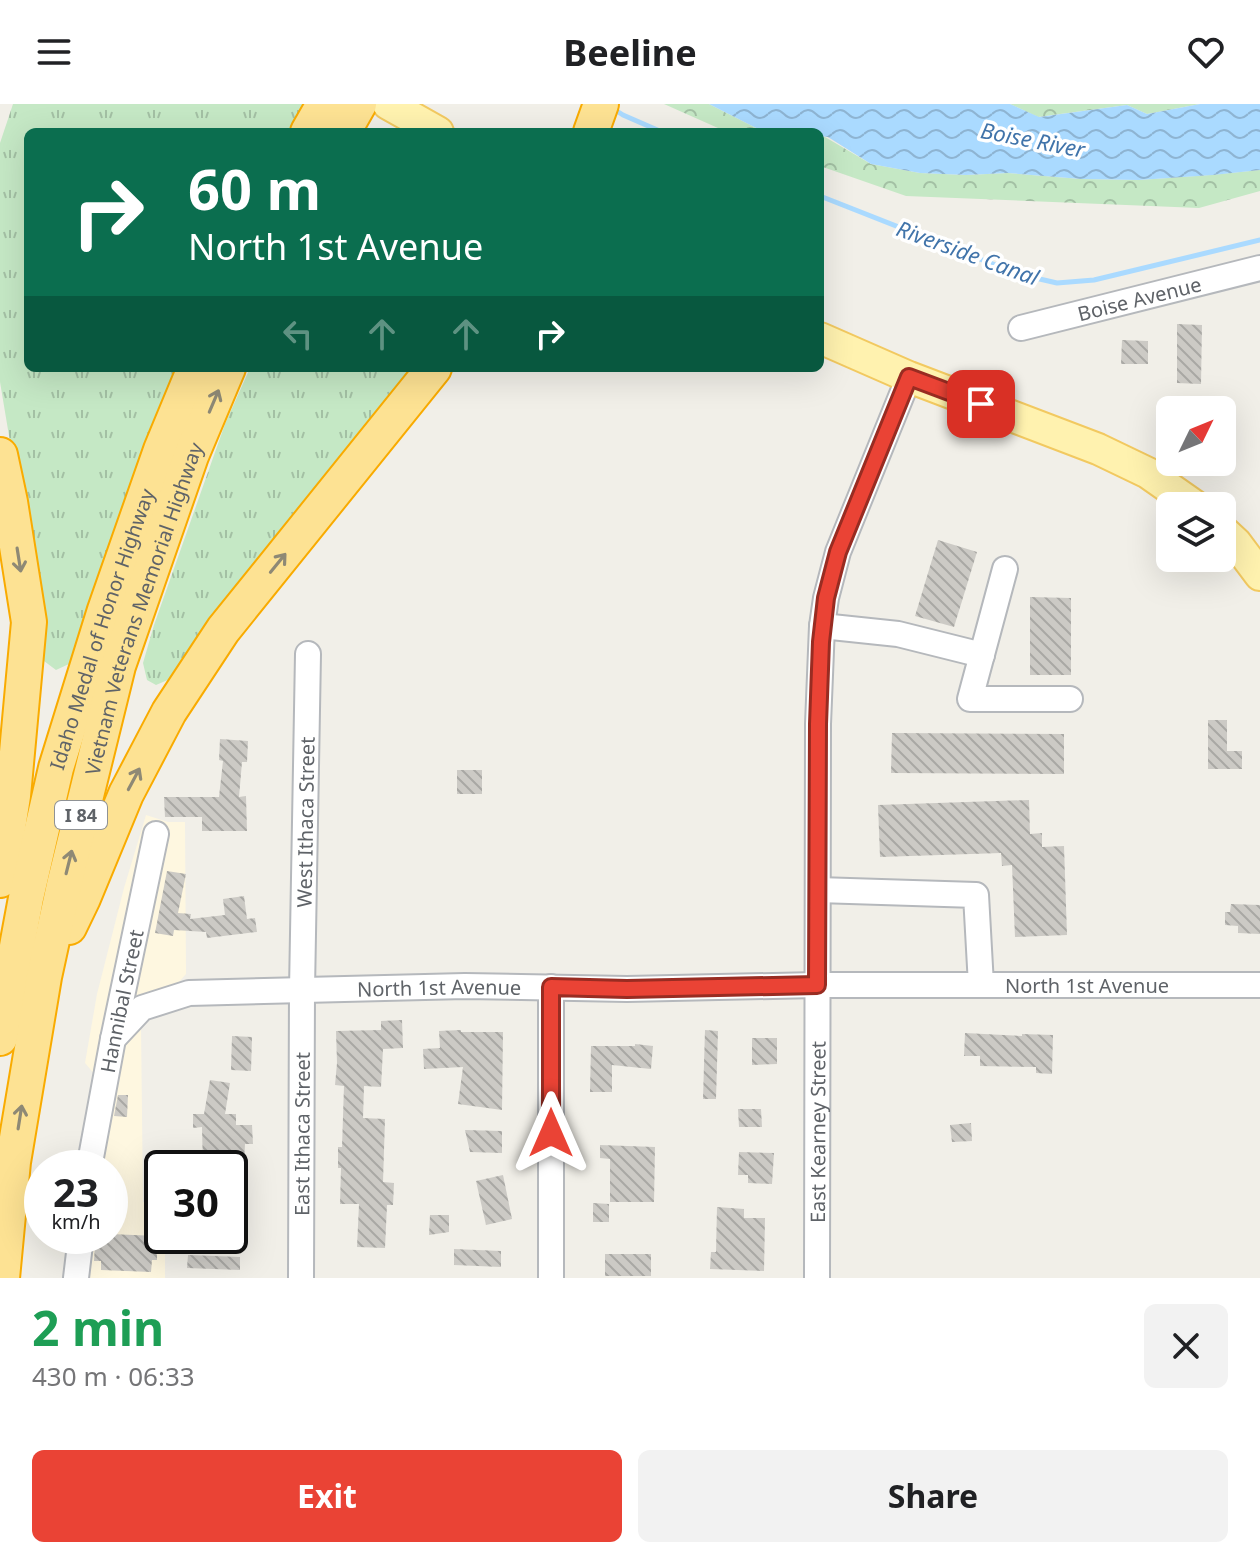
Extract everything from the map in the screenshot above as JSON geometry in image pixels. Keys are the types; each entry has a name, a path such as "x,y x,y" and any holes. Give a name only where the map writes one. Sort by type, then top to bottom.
{"highway":[{"path":"310,128 324,104"},
{"path":"345,128 359,104"},
{"path":"592,128 601,104"},
{"name":"Idaho Medal of Honor Highway","path":"0,1038 26,898 56,768 105,610 161,450 193,372"},
{"name":"Vietnam Veterans Memorial Highway","path":"2,1278 13,1162 44,977 118,666 191,456 226,372"},
{"path":"44,977 83,898 126,794 169,712 223,630 431,372"},
{"path":"0,455 29,622 13,796 0,880"}],"main road":[{"path":"388,104 431,128"},
{"path":"824,340 909,377 1098,449 1148,473 1175,492"},
{"path":"1236,543 1260,575"}],"street":[{"name":"Boise Avenue","path":"1021,328 1260,268"},
{"name":"East Kearney Street","path":"817,1278 818,724 822,626 838,552 909,377"},
{"path":"1005,569 970,699 1070,699"},
{"path":"822,626 898,634 982,655"},
{"name":"West Ithaca Street","path":"302,990 308,654"},
{"name":"Hannibal Street","path":"92,1150 156,834"},
{"path":"818,890 976,895 981,985"},
{"name":"North 1st Avenue","path":"113,1039 142,1008 189,993 465,986 627,989 817,985 1260,985"},
{"path":"551,987 551,1278"},
{"name":"East Ithaca Street","path":"301,1278 302,990"},
{"path":"76,1278 79,1254"}],"shaded area":[{"path":"146,815 168,822 185,822 186,974 141,1026 144,1254 165,1254 165,1278 81,1278 84,1254 128,1254 128,1150 97,1150 106,1088 85,1063 97,994"}],"green space":[{"path":"13,104 308,104 296,128 24,128 24,372 176,372 114,532 80,646 69,664 56,670 44,661 0,382 0,143"},
{"path":"664,104 709,104 756,128 718,128"},
{"path":"1010,104 1200,104 1147,114 1127,105 1038,117"},
{"path":"824,137 871,164 920,173 1008,173 1139,180 1260,170 1260,191 1199,208 906,196 824,167"},
{"path":"248,372 412,372 278,533 200,635 185,661 170,679 156,685 147,680 143,663 225,424"}],"water":[{"name":"Boise River","path":"709,104 1010,104 1039,117 1127,105 1147,114 1200,104 1260,104 1260,170 1139,180 1008,173 920,173 871,164 824,136 824,128 756,128"}],"building":[{"path":"1177,324 1202,325 1201,384 1177,383"},
{"path":"1122,340 1148,341 1148,364 1121,364"},
{"path":"938,540 977,552 954,627 915,616"},
{"path":"1030,597 1071,598 1071,675 1030,675"},
{"path":"1208,720 1227,720 1227,751 1242,751 1242,769 1208,769"},
{"path":"892,733 1064,734 1064,774 891,773"},
{"path":"220,739 248,741 247,762 242,762 239,797 246,796 247,831 202,831 202,817 165,817 164,797 219,797 223,761 219,760"},
{"path":"457,770 482,770 482,794 457,794"},
{"path":"1029,800 1030,834 1042,833 1042,847 1064,846 1067,935 1015,937 1012,865 1002,866 1001,853 880,857 878,805"},
{"path":"167,871 186,874 178,913 191,914 190,919 225,915 223,899 244,896 247,919 255,918 257,932 207,938 206,932 174,930 173,936 155,933"},
{"path":"1231,904 1260,905 1260,934 1238,933 1238,926 1225,925 1225,912 1230,912"},
{"path":"402,1020 403,1048 383,1049 381,1087 364,1086 363,1118 385,1119 383,1182 394,1183 393,1205 387,1205 385,1248 357,1247 359,1204 340,1204 338,1147 342,1147 344,1086 335,1085 336,1031 381,1030 381,1021"},
{"path":"705,1030 718,1031 716,1099 703,1099"},
{"path":"439,1031 503,1032 502,1110 458,1104 463,1067 424,1069 423,1049 440,1048"},
{"path":"965,1033 1053,1035 1052,1074 1036,1073 1036,1067 980,1066 980,1056 964,1056"},
{"path":"232,1036 252,1037 251,1071 231,1070"},
{"path":"752,1038 777,1038 777,1064 752,1065"},
{"path":"591,1046 653,1046 651,1069 612,1065 612,1092 590,1092"},
{"path":"210,1080 230,1083 225,1114 236,1114 236,1125 252,1125 253,1144 245,1144 245,1150 203,1150 202,1127 193,1128 193,1114 204,1114"},
{"path":"118,1095 128,1095 127,1117 114,1116"},
{"path":"738,1109 761,1109 762,1127 739,1127"},
{"path":"971,1123 972,1141 952,1142 950,1125"},
{"path":"465,1130 502,1131 502,1153 470,1152"},
{"path":"600,1145 655,1147 654,1202 610,1202 610,1159 600,1158"},
{"path":"739,1152 774,1153 772,1184 748,1183 748,1175 738,1175"},
{"path":"503,1175 512,1219 486,1225 476,1181"},
{"path":"593,1203 609,1204 609,1222 593,1222"},
{"path":"717,1207 744,1209 744,1218 765,1218 764,1271 710,1269 711,1252 716,1252"},
{"path":"430,1215 449,1215 449,1232 429,1235"},
{"path":"128,1235 144,1235 144,1254 157,1254 157,1260 152,1260 151,1272 101,1270 101,1261 94,1261 94,1254 128,1254"},
{"path":"454,1249 501,1251 501,1267 454,1265"},
{"path":"605,1254 651,1254 651,1276 605,1276"},
{"path":"188,1255 240,1257 240,1270 187,1268"}],"waterway":[{"name":"Riverside Canal","path":"612,108 653,128"},
{"name":"Riverside Canal","path":"824,198 1018,274 1057,283 1094,280 1260,240"}],"route":[{"path":"551,1133 551,987 627,989 817,985 821,642 826,598 838,552 909,377 981,404"}]}
